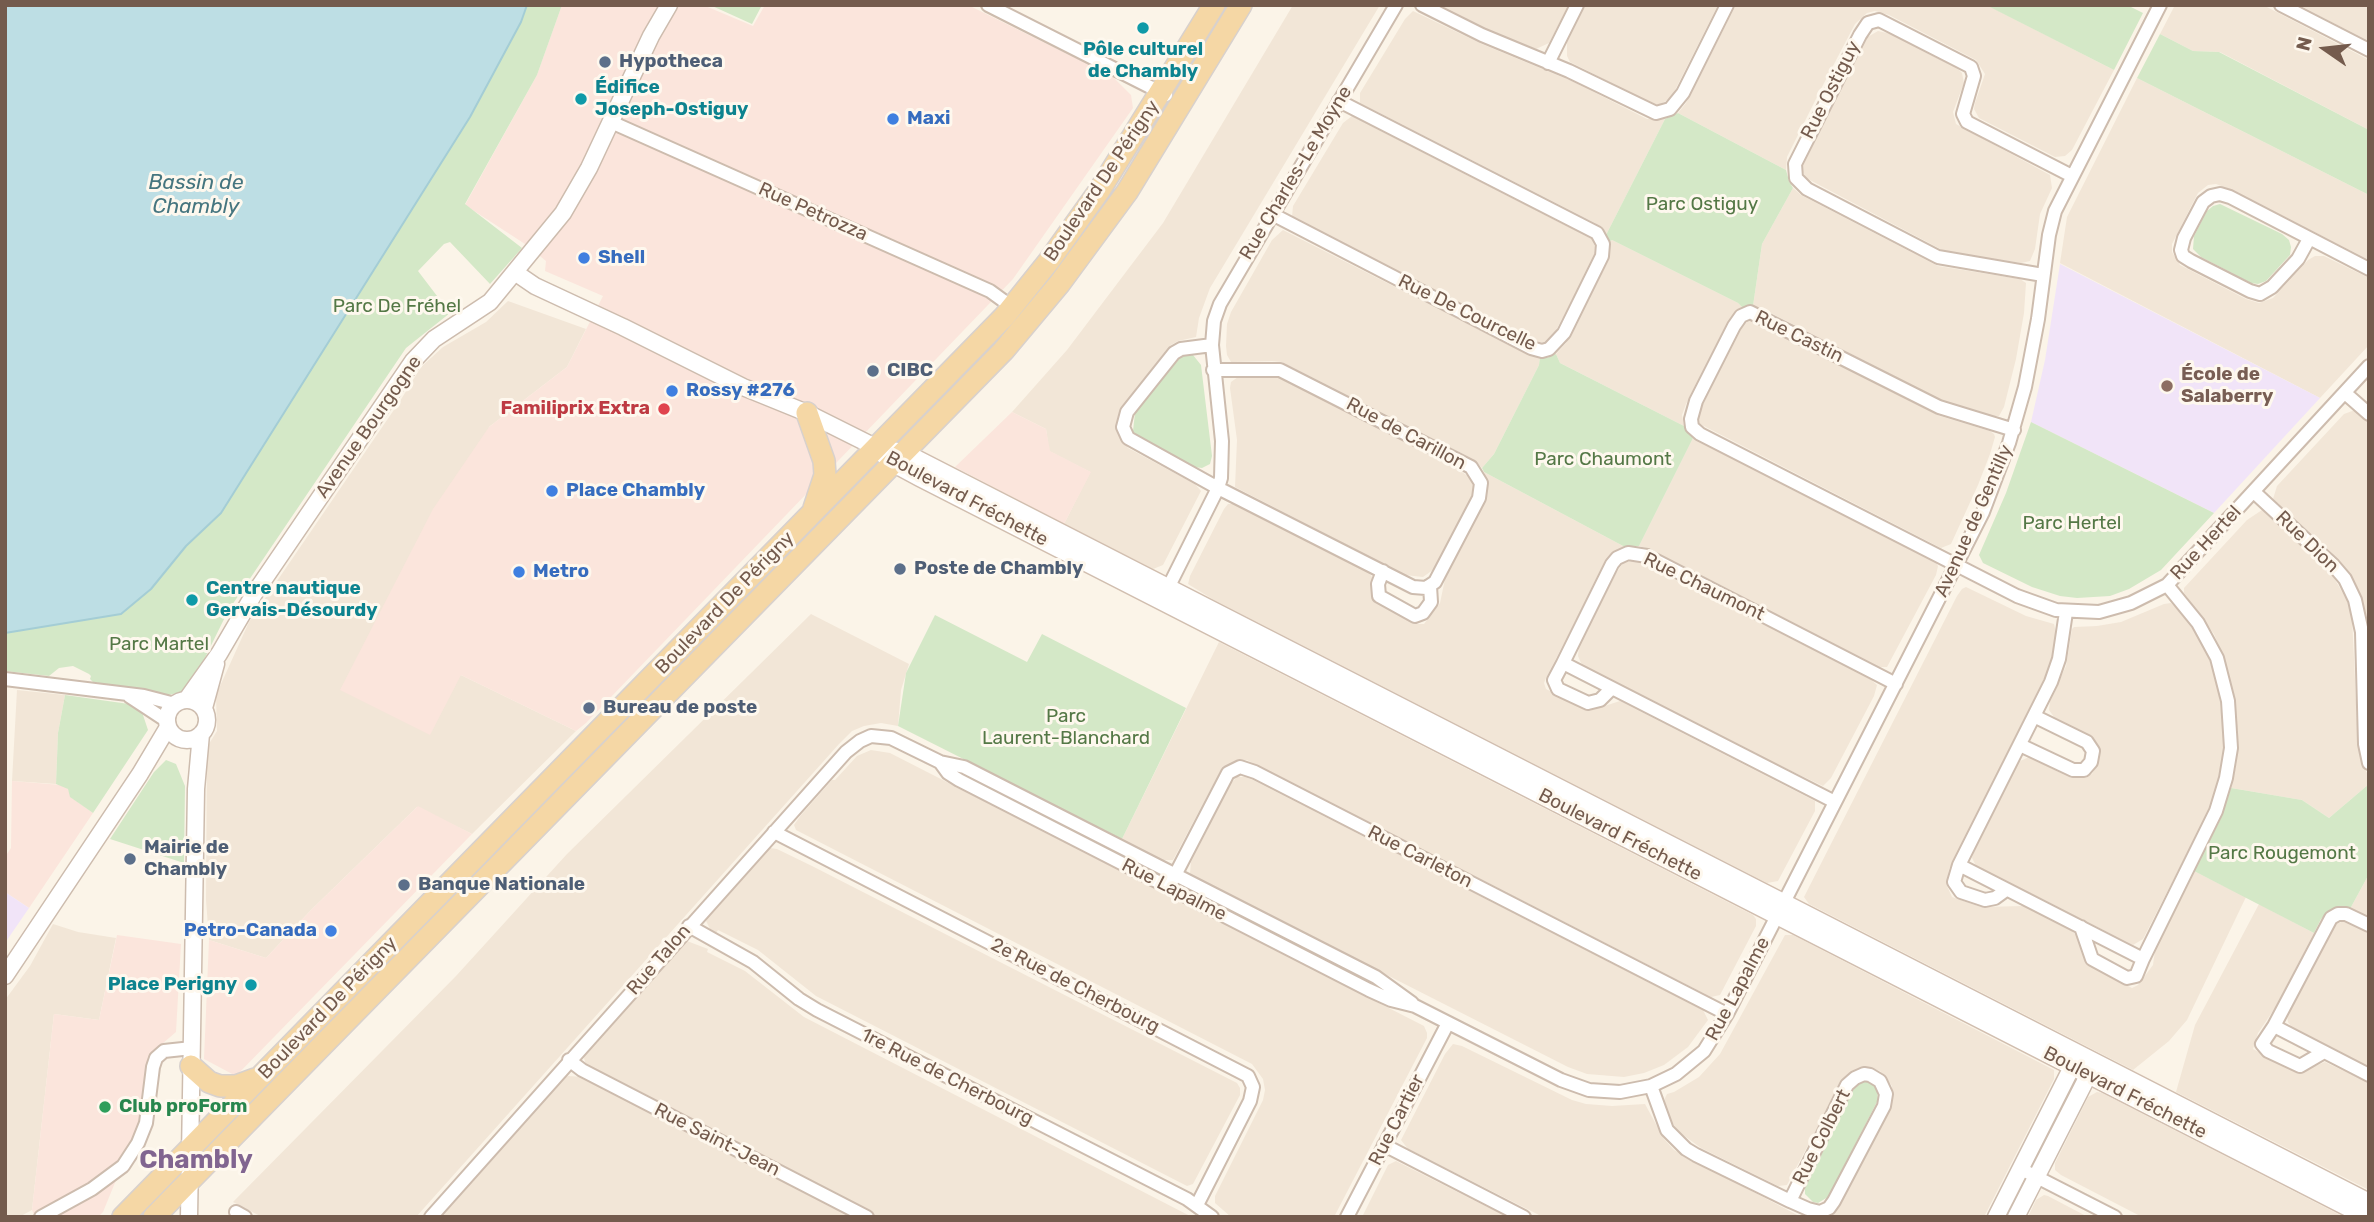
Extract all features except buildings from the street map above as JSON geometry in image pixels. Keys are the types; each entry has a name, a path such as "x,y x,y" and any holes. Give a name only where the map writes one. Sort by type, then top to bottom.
{"main road":[{"name":"Boulevard De Périgny","path":"123,1217 1012,307 1099,191 1214,5"},
{"name":"Boulevard De Périgny","path":"154,1217 996,358 1060,283 1127,192 1241,5"},
{"path":"807,413 821,447 825,470 813,513"},
{"name":"Boulevard Fréchette","path":"877,448 2084,1064 2369,1203"},
{"path":"191,1057 209,1082 220,1086 236,1086 260,1076"},
{"name":"Boulevard Fréchette","path":"2084,1064 2368,1217"}],"street":[{"name":"Avenue Bourgogne","path":"181,701 219,654 254,594 413,360 434,339 490,302 567,207 669,5"},
{"path":"988,5 1181,104"},
{"name":"Rue Charles-Le Moyne","path":"1164,595 1218,488 1222,469 1222,441 1212,345 1214,321 1222,299 1396,5"},
{"path":"1422,5 1646,110 1660,113 1674,105 1683,93 1727,5"},
{"path":"1548,63 1577,5"},
{"name":"Avenue de Gentilly","path":"1780,909 1958,565 1990,494 2014,430 2034,341 2052,221 2072,176 2160,5"},
{"path":"2281,5 2369,50"},
{"name":"Rue Ostiguy","path":"2043,275 1938,257 1807,189 1796,178 1795,164 1860,35 1868,23 1879,20 1971,67 1974,76 1963,114 1968,122 2072,176"},
{"name":"Rue De Courcelle","path":"1272,215 1536,350 1549,349 1564,333 1602,256 1603,244 1597,233 1339,101"},
{"name":"Rue Petrozza","path":"611,122 990,291 1012,307"},
{"path":"2309,239 2298,259 2272,287 2260,293 2250,291 2191,261 2183,256 2181,250 2203,202 2211,195 2217,194 2230,197 2369,269"},
{"name":"Boulevard Fréchette","path":"516,273 535,286 749,390 807,413 877,448"},
{"name":"Rue Castin","path":"1958,565 1697,433 1692,423 1694,406 1734,326 1741,316 1750,312 1939,407 2014,430"},
{"path":"1212,345 1181,349 1174,353 1130,407 1123,427 1128,438 1218,488 1416,588 1430,586"},
{"name":"Rue Hertel","path":"1958,565 2031,603 2066,612 2099,612 2143,599 2167,585 2369,366"},
{"name":"Rue de Carillon","path":"1213,370 1280,370 1471,467 1479,478 1479,498 1438,577 1430,586 1431,602 1423,613 1415,616 1379,596 1378,584 1383,571"},
{"path":"2345,393 2369,414"},
{"name":"Rue Dion","path":"2253,492 2333,565 2355,600 2362,632 2365,744 2369,763"},
{"name":"Rue Chaumont","path":"1611,689 1605,697 1588,703 1554,684 1612,564 1621,556 1635,553 1647,556 1896,684"},
{"path":"2081,928 2092,959 2116,973 2133,978 2219,804 2227,778 2231,748 2228,701 2217,658 2198,623 2167,585"},
{"path":"2006,890 1995,898 1985,900 1961,892 1954,882 1959,864 2055,674 2066,612"},
{"name":"Avenue Bourgogne","path":"204,708 219,654"},
{"path":"1563,663 1835,802"},
{"path":"5,679 195,701 204,708 207,721 201,734 197,789 189,1217"},
{"path":"125,694 167,724 174,736 182,740 194,739 201,734"},
{"path":"5,976 140,774 167,724 168,712 181,701"},
{"path":"2020,745 2073,770 2084,770 2091,762 2093,751 2087,742 2034,716"},
{"name":"Rue Talon","path":"431,1217 689,926 855,744 877,736 903,743"},
{"path":"140,774 182,740"},
{"path":"182,740 197,789"},
{"name":"Rue Lapalme","path":"903,743 940,762 964,766 1376,977 1415,1006"},
{"name":"Rue Lapalme","path":"940,762 948,773 958,780 1369,990 1415,1006 1553,1076 1583,1088 1612,1092 1651,1086 1676,1074 1694,1061 1709,1044 1727,1014 1780,909"},
{"name":"Rue Carleton","path":"1169,887 1228,774 1234,768 1243,767 1727,1014"},
{"name":"2e Rue de Cherbourg","path":"774,832 1248,1076 1253,1087 1250,1101 1197,1205"},
{"path":"1959,864 2143,959"},
{"path":"2324,1052 2300,1066 2268,1051 2262,1044 2331,918 2346,914 2369,925"},
{"name":"1re Rue de Cherbourg","path":"689,926 753,961 799,999 817,1010 1197,1205 1212,1217"},
{"name":"Rue Cartier","path":"1347,1217 1448,1023"},
{"path":"2274,1026 2369,1075"},
{"path":"41,1217 92,1189 123,1166 138,1143 146,1122 156,1058 164,1051 191,1057"},
{"name":"Rue Saint-Jean","path":"569,1060 582,1070 867,1217"},
{"path":"1996,1217 2021,1169 2084,1064"},
{"path":"2015,1217 2036,1177 2084,1064"},
{"name":"Rue Colbert","path":"1651,1086 1662,1121 1677,1142 1696,1155 1790,1201 1815,1211 1825,1210 1832,1205 1886,1100 1885,1089 1876,1078 1864,1074 1847,1085 1790,1201"},
{"path":"1384,1146 1524,1217"},
{"path":"2021,1169 2115,1217"}],"shaded area":[{"path":"562,5 703,5 753,26 765,5 968,5 1112,76 1131,95 1133,108 1013,279 586,723 576,731 461,675 430,735 340,690 433,509 489,427 567,367 603,296 545,271 546,261 465,205 537,75"},
{"path":"1293,5 1380,5 1210,288 1199,318 1196,337 1171,345 1120,411 1118,432 1128,448 1195,484 1201,491 1163,565 1153,569 1064,524 1090,472 1049,451 1046,429 1012,412 1067,350 1163,223"},
{"path":"1438,5 1569,5 1549,43 1536,49 1486,29"},
{"path":"1585,5 1718,5 1671,98 1657,106 1570,62 1567,42"},
{"path":"1736,5 1987,5 2114,70 2072,150 2065,156 2055,157 1979,118 1974,109 1985,74 1976,60 1889,15 1875,11 1867,13 1855,24 1822,87 1787,157 1786,170 1678,113 1686,103"},
{"path":"2175,5 2263,5 2369,60 2369,130 2220,52 2193,51 2160,34"},
{"path":"2299,5 2369,5 2369,41 2343,28"},
{"path":"1413,11 1482,44 1574,82 1647,119 1665,119 1606,235 1595,223 1360,103 1360,93 1405,19"},
{"path":"1878,31 1891,34 1958,69 1962,73 1964,83 1953,112 1956,124 2050,175 2052,188 2040,214 2035,249 2030,261 2021,263 1946,252 1806,178 1802,170 1804,159 1866,38"},
{"path":"2137,78 2369,195 2369,260 2216,184 2208,185 2198,193 2172,244 2172,252 2180,265 2259,303 2273,298 2308,260 2315,256 2324,256 2369,278 2369,345 2320,398 2060,263 2067,217"},
{"path":"1352,116 1592,239 1594,257 1551,340 1543,343 1528,339 1292,217 1293,206 1343,123"},
{"path":"1793,188 1801,195 1938,266 2020,279 2026,283 2016,359 2004,407 1999,416 1989,416 1943,401 1753,306 1762,244"},
{"path":"1283,230 1525,353 1540,357 1539,365 1494,454 1482,468 1473,459 1282,362 1231,362 1226,346 1227,324 1231,312 1272,240"},
{"path":"1612,240 1738,303 1743,308 1736,311 1729,320 1686,404 1682,415 1684,426 1560,363 1556,354 1566,343 1606,264 1608,242"},
{"name":"École de Salaberry","path":"2060,264 2320,398 2214,513 2031,422 2045,360"},
{"path":"508,301 586,329 567,367 489,427 461,675 576,731 472,834 417,807 311,910 266,958 209,940 206,900 207,747 217,731 216,695 249,622 421,367 443,347 486,322"},
{"path":"1751,320 1940,416 1994,434 1990,454 1978,485 1951,544 1941,548 1698,423 1699,409 1742,325"},
{"path":"1273,375 1448,463 1471,478 1474,487 1471,498 1436,567 1430,572 1423,577 1405,575 1235,487 1237,440 1231,382 1238,377"},
{"path":"2355,410 2369,423 2369,648 2365,611 2353,580 2330,551 2273,499 2277,486 2344,414"},
{"path":"1012,412 1046,429 1050,451 1091,472 1064,524 955,467"},
{"path":"1693,438 1936,562 1936,575 1887,667 1879,667 1639,546"},
{"path":"1484,472 1625,547 1614,553 1604,565 1546,678 1546,689 1589,711 1620,701 1815,801 1815,811 1778,881 1767,883 1214,600 1188,584 1224,509 1228,504 1234,504 1368,572 1372,577 1373,601 1418,624 1424,624 1440,603 1445,579 1485,501 1487,486"},
{"path":"2262,510 2331,573 2347,600 2352,616 2358,745 2369,784 2329,818 2302,800 2231,788 2236,766 2238,733 2228,671 2214,634 2184,593 2184,588 2247,520"},
{"path":"1636,560 1869,678 1877,685 1874,696 1831,778 1823,786 1742,748 1581,663 1578,656 1579,645 1615,575 1623,563"},
{"path":"1966,587 2026,616 2054,624 2056,633 2051,668 1949,869 1947,886 1952,897 1981,907 2024,906 2072,931 2076,935 2086,964 2132,988 2138,985 2153,965 2156,943 2194,871 2246,897 2187,1020 2169,1041 2133,1070 1809,904 1804,897 1957,596"},
{"path":"2171,603 2181,612 2206,648 2218,688 2223,724 2223,753 2219,781 2209,810 2143,939 2133,945 1976,866 1972,858 2018,762 2029,757 2071,778 2078,778 2092,774 2099,762 2099,751 2094,739 2054,717 2049,710 2050,701 2066,666 2072,629 2121,622"},
{"path":"811,614 909,664 901,690 898,726 881,723 864,726 852,731 839,744 416,1217 262,1217 233,1202 456,976 567,854"},
{"path":"1219,642 1753,915 1756,926 1720,995 1711,997 1247,760 1231,763 1221,770 1173,860 1162,860 1122,839"},
{"path":"17,690 65,695 58,733 56,784 12,781"},
{"path":"871,750 890,753 1424,1026 1427,1038 1334,1217 1231,1217 1215,1203 1215,1196 1263,1100 1263,1079 1252,1064 796,830 794,825 801,815 832,780 857,756"},
{"path":"1237,777 1253,780 1703,1010 1708,1020 1688,1047 1664,1065 1624,1077 1587,1074 1568,1067 1192,876 1191,862 1231,783"},
{"path":"12,781 62,785 68,789 71,797 93,813 29,908 5,892 5,857 11,848"},
{"path":"418,806 472,834 236,1076 204,1059 209,940 266,958 311,910"},
{"path":"770,848 812,866 1237,1083 1240,1095 1193,1184 1187,1186 816,996 758,950 718,930 716,933 710,929 706,921 708,915"},
{"path":"2369,874 2369,917 2350,909"},
{"path":"5,892 29,908 5,943"},
{"path":"2259,904 2314,933 2275,1008 2258,1033 2253,1049 2298,1073 2325,1062 2369,1083 2369,1190 2176,1092 2195,1025"},
{"path":"2344,921 2369,933 2369,1067 2292,1028 2288,1022 2287,1015 2331,931 2336,924"},
{"path":"53,924 78,932 116,938 99,1020 54,1014 32,1210 19,1217 5,1217 5,1000 30,966"},
{"path":"117,935 181,944 176,1032 148,1056 139,1124 103,1212 98,1217 35,1217 32,1210 54,1014 99,1020"},
{"path":"1785,935 1793,935 2054,1070 2054,1079 1984,1217 1827,1217 1840,1205 1892,1104 1892,1086 1880,1071 1869,1067 1858,1068 1843,1079 1787,1185 1778,1186 1701,1148 1679,1132 1671,1121 1664,1102 1667,1094 1699,1077 1720,1054"},
{"path":"687,941 708,949 707,952 745,971 804,1017 1192,1217 879,1217 586,1065 585,1052"},
{"path":"1453,1044 1572,1100 1612,1106 1645,1104 1664,1139 1674,1150 1801,1217 1543,1217 1408,1149 1401,1140 1445,1054"},
{"path":"568,1076 584,1077 855,1217 439,1217 561,1079"},
{"path":"2097,1092 2344,1217 2142,1217 2055,1170 2055,1163 2088,1097"},
{"path":"1396,1161 1507,1217 1362,1217 1388,1165"},
{"path":"2044,1195 2088,1217 2028,1217 2036,1200"}],"green space":[{"name":"Parc De Fréhel","path":"527,5 562,5 537,75 465,204 522,248 490,284 450,242 444,244 418,271 450,313 406,348 228,611 197,674 183,692 168,695 93,682 89,674 73,666 59,668 49,676 5,671 5,633 121,614 151,589 182,549 221,513 521,22"},
{"path":"710,5 762,5 752,24"},
{"path":"1986,5 2127,5 2143,13 2114,70"},
{"path":"2160,34 2193,51 2219,52 2369,130 2369,195 2137,78"},
{"name":"Parc Ostiguy","path":"1678,113 1786,170 1793,188 1762,244 1753,306 1743,308 1738,303 1612,240 1608,242 1606,235 1665,119"},
{"path":"2220,204 2289,240 2290,255 2266,281 2251,283 2201,257 2193,249 2194,236 2207,211"},
{"path":"1186,354 1193,355 1201,365 1212,456 1210,464 1202,468 1194,467 1137,438 1133,431 1135,413"},
{"name":"Parc Chaumont","path":"1556,354 1560,363 1684,426 1693,438 1639,546 1625,547 1484,472 1482,468 1494,454 1539,365 1540,357 1547,358"},
{"name":"Parc Hertel","path":"2031,422 2214,513 2161,570 2129,589 2110,596 2060,596 2032,587 1983,563 1979,555 2006,493"},
{"name":"Parc Laurent-Blanchard","path":"935,615 1027,662 1042,634 1186,708 1122,839 898,726 906,673"},
{"path":"65,695 129,704 142,712 148,730 93,813 70,797 68,789 56,784 58,733"},
{"path":"166,760 176,764 185,786 184,863 110,839 154,772"},
{"name":"Parc Rougemont","path":"2369,784 2369,874 2350,909 2339,908 2328,912 2314,933 2194,871 2220,820 2231,788 2302,800 2329,818"},
{"path":"1864,1082 1877,1088 1878,1100 1828,1197 1818,1203 1813,1202 1805,1194 1805,1184 1853,1090"}],"water":[{"name":"Bassin de Chambly","path":"5,5 527,5 521,22 470,117 221,513 186,546 151,589 121,614 5,633"}],"place":[{"name":"Pôle culturel de Chambly","path":"1143,28"},
{"name":"Hypotheca","path":"605,62"},
{"name":"Édifice Joseph-Ostiguy","path":"581,99"},
{"name":"Maxi","path":"893,119"},
{"name":"Shell","path":"584,258"},
{"name":"CIBC","path":"873,371"},
{"name":"École de Salaberry","path":"2167,386"},
{"name":"Rossy #276","path":"672,391"},
{"name":"Familiprix Extra","path":"664,409"},
{"name":"Place Chambly","path":"552,491"},
{"name":"Poste de Chambly","path":"900,569"},
{"name":"Metro","path":"519,572"},
{"name":"Centre nautique Gervais-Désourdy","path":"192,600"},
{"name":"Bureau de poste","path":"589,708"},
{"name":"Mairie de Chambly","path":"130,859"},
{"name":"Banque Nationale","path":"404,885"},
{"name":"Petro-Canada","path":"331,931"},
{"name":"Place Perigny","path":"251,985"},
{"name":"Club proForm","path":"105,1107"}],"district":[{"name":"Chambly","path":"196,1160"}],"park label":[{"name":"Parc Martel","path":"159,645"}]}
